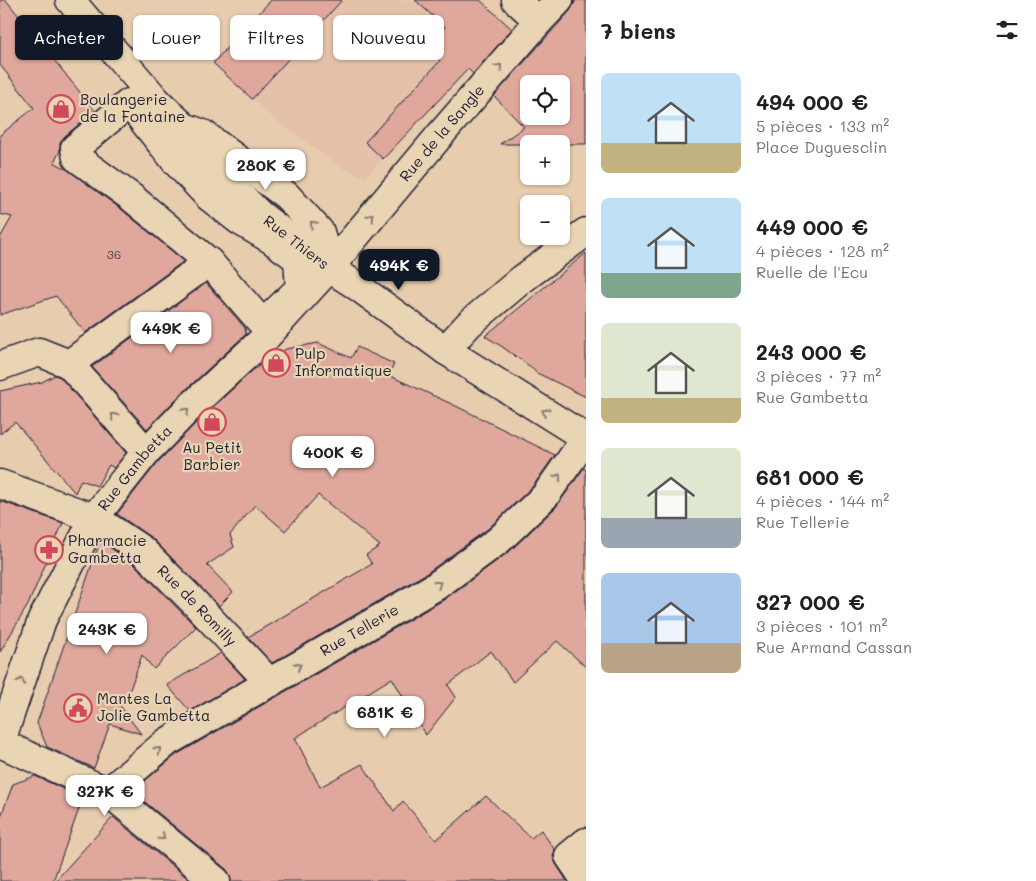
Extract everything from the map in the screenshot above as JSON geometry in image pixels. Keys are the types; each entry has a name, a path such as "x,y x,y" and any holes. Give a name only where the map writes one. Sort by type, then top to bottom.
{"street":[{"name":"Rue Thiers","path":"70,0 157,101 184,127 199,155 217,178 244,199 259,214 329,268 444,350 586,438"},
{"path":"516,0 539,21"},
{"name":"Rue de la Sangle","path":"329,268 441,134 559,0"},
{"path":"130,103 177,163 208,196 240,221 272,240 298,259 300,288 263,324 208,262 131,197 78,158 75,148 130,103"},
{"path":"444,350 469,324 521,280 586,232"},
{"path":"69,364 208,262"},
{"name":"Rue Gambetta","path":"1,737 42,620 94,518 146,452 188,409 266,337 329,268"},
{"path":"0,366 39,352 69,364 146,452"},
{"name":"Rue Tellerie","path":"108,792 167,742 436,586 499,540 545,496 586,438"},
{"name":"Rue de Romilly","path":"0,484 94,518 142,550 270,683"},
{"path":"1,737 108,792 216,881"},
{"path":"586,842 569,856 586,881"}],"shaded area":[{"path":"271,0 470,0 444,28 444,15 333,15 333,60 438,60 458,79 365,177 341,168 272,117 213,63 216,60 220,60 220,55 230,45 230,60 323,60 323,15 257,15"}],"building":[{"path":"0,0 6,0 18,15 15,15 15,60 54,60 95,111 60,142 60,151 54,162 121,209 184,261 85,333 56,296 0,315 0,238 12,217 0,214 0,135 34,108 0,65"},
{"path":"271,0 342,0 323,21 323,15 257,15"},
{"path":"415,0 480,0 512,29 473,74 468,69 383,159 365,142 439,60 444,60 444,15 432,15"},
{"path":"576,0 586,0 586,144 570,144 570,135 520,135 520,144 500,144 524,127 522,125 570,125 570,75 520,75 520,123 494,96 570,11"},
{"path":"230,45 230,60 287,60 252,99 213,63 216,60 220,60 220,55"},
{"path":"586,253 586,397 535,372 535,370 485,336"},
{"path":"206,283 245,328 246,334 177,398 147,429 92,367"},
{"path":"318,343 351,358 357,347 394,364 388,375 555,455 533,486 489,528 427,573 272,663 248,637 372,564 366,555 380,546 318,495 285,531 255,505 230,535 234,547 207,565 233,592 219,606 153,539 117,514 158,462 199,420 253,370 286,349"},
{"path":"55,375 60,377 126,453 114,468 109,465 97,486 81,480 75,493 15,422 0,434 0,391 42,382"},
{"path":"584,468 586,470 586,667 557,641 513,682 491,651 448,685 456,697 426,735 392,678 295,738 320,787 362,764 394,811 403,801 436,840 486,796 531,838 541,830 555,850 553,857 567,881 231,881 226,869 134,793 147,779 176,755 445,599 510,551 556,507"},
{"path":"0,501 63,523 28,605 0,652"},
{"path":"100,541 132,562 196,627 154,669 142,655 127,698 123,698 118,703 141,734 110,724 94,768 47,747 37,723"},
{"path":"221,653 245,679 190,711 167,685"},
{"path":"35,776 83,798 53,881 0,881 0,819 13,784"},
{"path":"113,817 191,881 55,881"}],"place":[{"name":"Boulangerie de la Fontaine","path":"61,109"},
{"name":"Pulp Informatique","path":"276,363"},
{"name":"Au Petit Barbier","path":"212,422"},
{"name":"Pharmacie Gambetta","path":"49,550"},
{"name":"Mantes La Jolie Gambetta","path":"78,708"}]}
